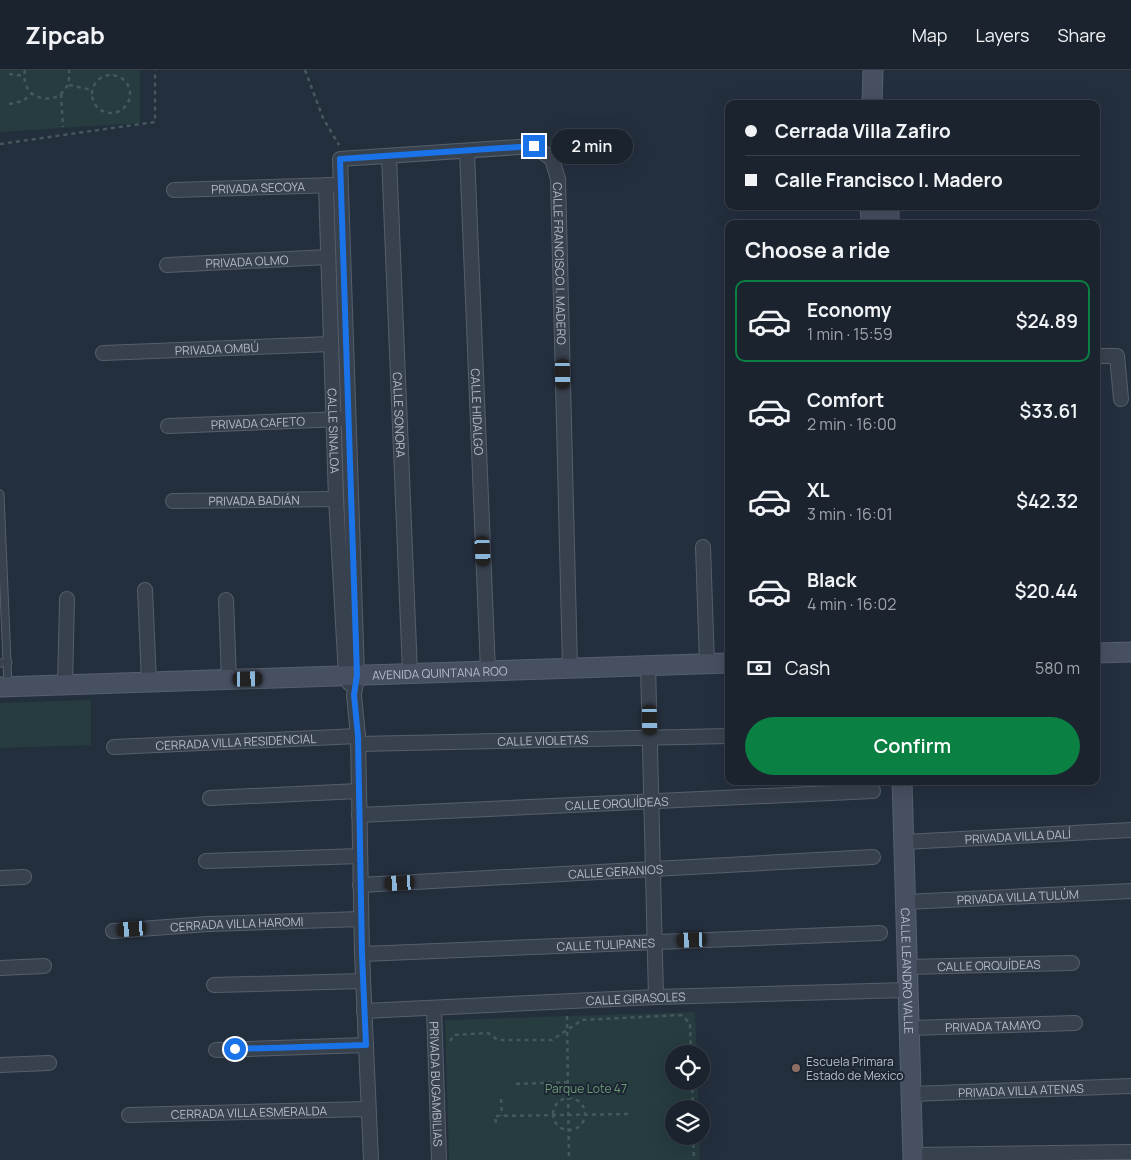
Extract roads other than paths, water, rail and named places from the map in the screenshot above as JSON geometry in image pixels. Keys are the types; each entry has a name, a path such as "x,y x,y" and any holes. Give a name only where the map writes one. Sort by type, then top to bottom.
{"main road":[{"path":"872,100 873,70"},
{"path":"1100,653 1131,652"},
{"name":"AVENIDA QUINTANA ROO","path":"4,686 725,663"},
{"name":"CALLE LEANDRO VALLE","path":"902,785 913,1158"}],"street":[{"name":"CALLE FRANCISCO I. MADERO","path":"340,159 467,152 534,146 552,159 558,179 570,668"},
{"name":"CALLE HIDALGO","path":"467,152 488,671"},
{"name":"CALLE SONORA","path":"389,156 410,673"},
{"name":"CALLE SINALOA","path":"340,159 349,419 351,676"},
{"name":"PRIVADA SECOYA","path":"174,190 341,184"},
{"name":"CALLE SINALOA","path":"326,185 336,499 351,676"},
{"name":"PRIVADA OLMO","path":"167,266 328,257"},
{"name":"PRIVADA OMBÚ","path":"103,353 331,344"},
{"path":"1100,356 1117,356 1121,399"},
{"name":"PRIVADA CAFETO","path":"168,426 349,419"},
{"name":"PRIVADA BADIÁN","path":"173,501 336,499"},
{"path":"703,547 708,664"},
{"path":"145,590 149,682"},
{"path":"65,684 67,599"},
{"path":"226,600 228,679"},
{"path":"648,666 656,998"},
{"path":"351,676 358,740 362,954 371,1160"},
{"name":"CALLE VIOLETAS","path":"358,740 725,736"},
{"name":"CERRADA VILLA RESIDENCIAL","path":"114,747 358,740"},
{"path":"210,798 359,791"},
{"name":"CALLE ORQUÍDEAS","path":"359,815 873,791"},
{"name":"PRIVADA VILLA DALÍ","path":"904,842 1131,830"},
{"path":"206,862 360,856"},
{"name":"CALLE GERANIOS","path":"360,885 873,857"},
{"path":"0,878 24,877"},
{"name":"PRIVADA VILLA TULÚM","path":"906,902 1131,891"},
{"name":"CERRADA VILLA HAROMI","path":"113,931 208,924 361,919"},
{"name":"CALLE TULIPANES","path":"362,954 880,933"},
{"name":"CALLE ORQUÍDEAS","path":"908,967 1072,962"},
{"path":"0,968 44,966"},
{"path":"214,985 363,981"},
{"name":"CALLE GIRASOLES","path":"364,1011 656,998 908,990"},
{"name":"PRIVADA BUGAMBILIAS","path":"434,1008 439,1160"},
{"name":"PRIVADA TAMAYO","path":"909,1028 1075,1023"},
{"path":"216,1050 366,1045"},
{"path":"0,1065 49,1063"},
{"name":"PRIVADA VILLA ATENAS","path":"911,1094 1131,1086"},
{"name":"CERRADA VILLA ESMERALDA","path":"129,1115 368,1109"},
{"path":"913,1158 1131,1152"}],"lane":[{"path":"0,494 4,686"}],"place":[{"name":"Escuela Primara Estado de Mexico","path":"796,1068"}],"park label":[{"name":"Parque Lote 47","path":"586,1088"}]}
